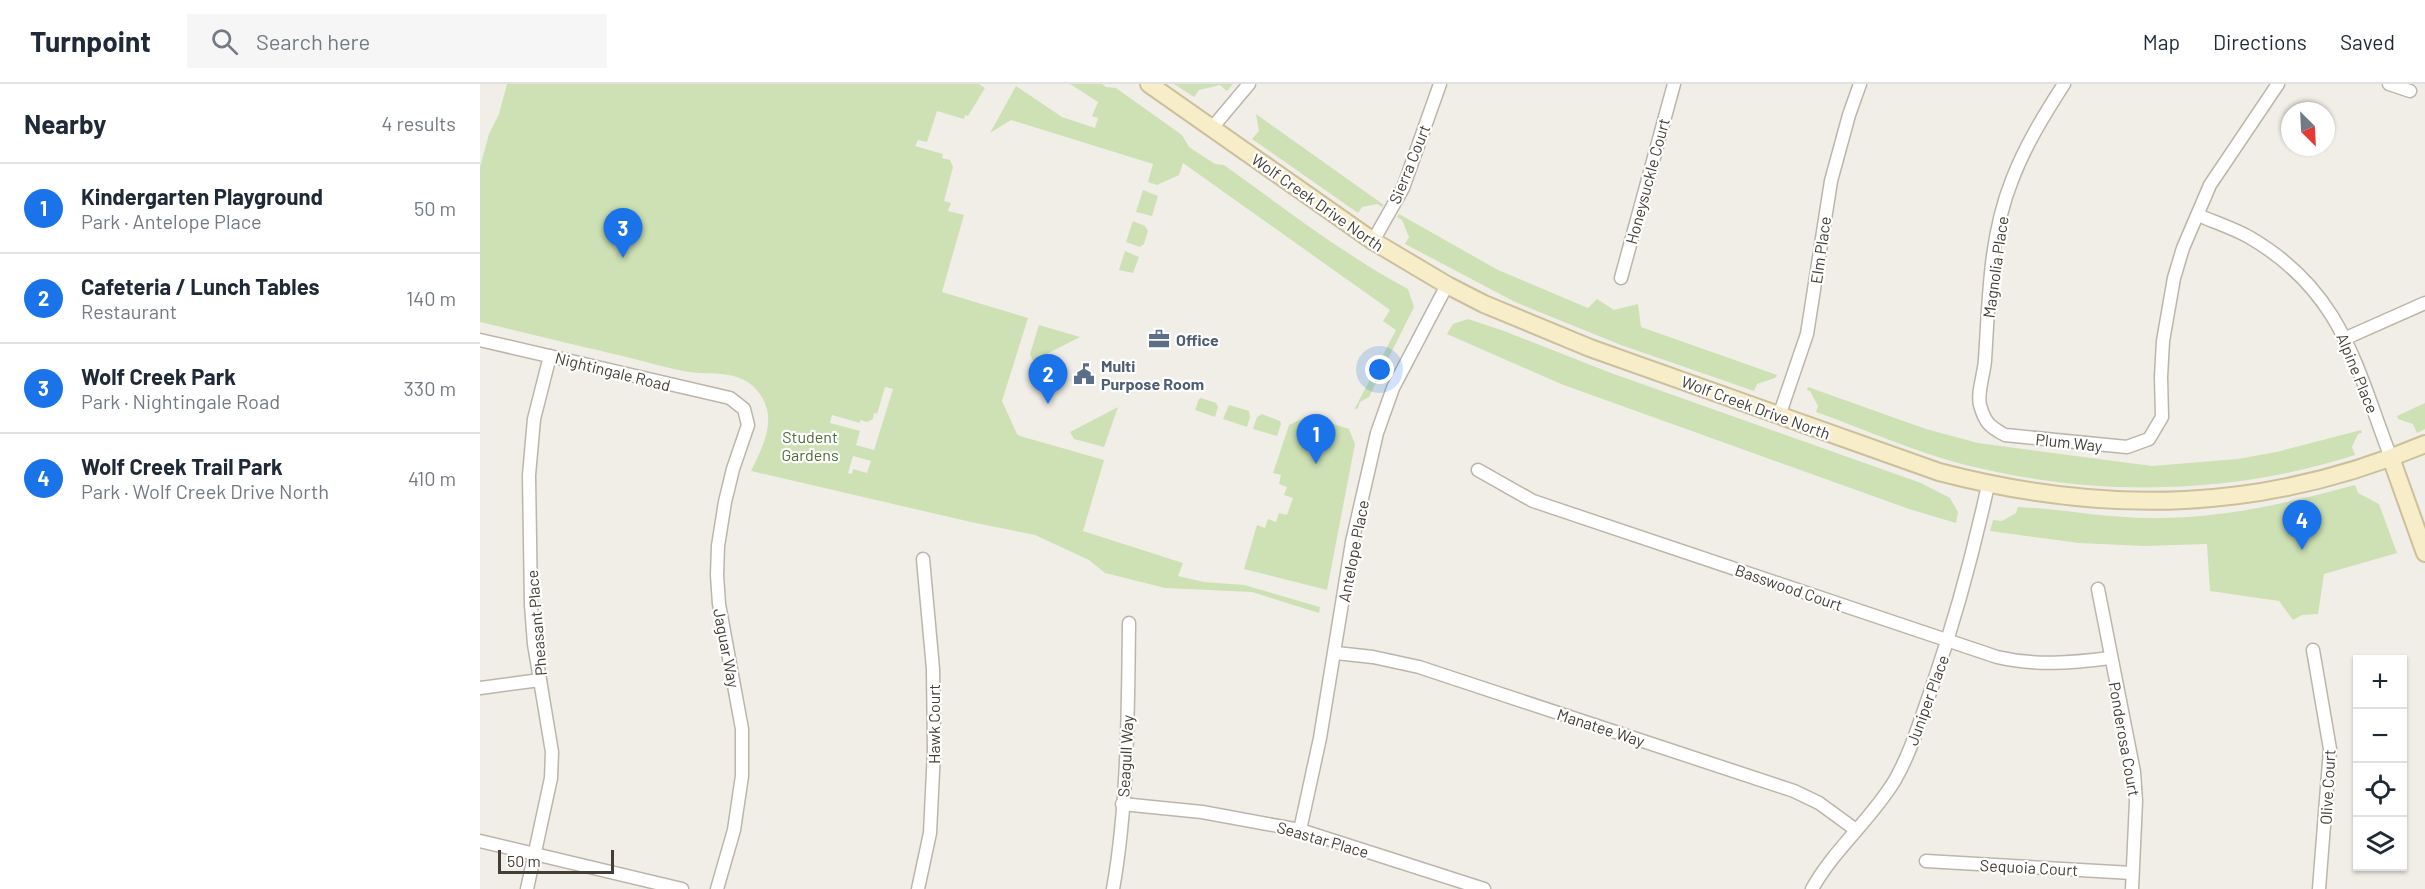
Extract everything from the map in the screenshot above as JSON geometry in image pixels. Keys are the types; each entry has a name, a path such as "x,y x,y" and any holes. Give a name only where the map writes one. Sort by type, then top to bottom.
{"street":[{"name":"Wolf Creek Drive North","path":"1149,84 1373,241 1484,304 1590,348 1939,472 1988,485 2091,500 2148,502 2206,500 2256,494 2308,483 2391,458 2425,444"},
{"path":"1212,128 1249,84"},
{"name":"Sierra Court","path":"1373,241 1403,188 1440,84"},
{"name":"Honeysuckle Court","path":"1621,278 1674,84"},
{"name":"Elm Place","path":"1779,416 1808,334 1831,181 1859,84"},
{"name":"Magnolia Place","path":"1988,426 1979,403 1985,362 1989,289 1999,218 2024,152 2036,128 2064,84"},
{"path":"2198,215 2210,185 2278,84"},
{"path":"2389,84 2410,91"},
{"name":"Plum Way","path":"1988,426 2005,435 2127,447 2150,439 2162,417 2163,341 2174,278 2183,248 2198,215"},
{"name":"Alpine Place","path":"2198,215 2246,235 2275,253 2303,276 2326,305 2346,338 2391,458"},
{"name":"Antelope Place","path":"1300,830 1336,653 1352,542 1377,433 1393,388 1447,285"},
{"path":"2346,338 2425,303"},
{"name":"Nightingale Road","path":"480,339 730,398 744,409"},
{"name":"Pheasant Place","path":"526,889 548,801 551,769 548,720 540,680 531,605 529,475 534,419 550,356"},
{"name":"Jaguar Way","path":"717,889 734,830 742,776 742,729 718,604 717,575 718,546 725,502 748,425 744,409"},
{"path":"2391,458 2425,553"},
{"name":"Basswood Court","path":"1478,470 1533,501 2007,659 2039,664 2061,664 2110,658"},
{"name":"Juniper Place","path":"1812,889 1830,861 1895,780 1922,716 1948,641 1972,555 1988,485"},
{"name":"Hawk Court","path":"918,889 930,833 934,751 933,669 923,559"},
{"name":"Ponderosa Court","path":"2098,589 2134,772 2136,801 2132,889"},
{"name":"Seagull Way","path":"1113,889 1122,804 1128,698 1129,623"},
{"name":"Olive Court","path":"2313,650 2330,749 2319,889"},
{"name":"Manatee Way","path":"1336,653 1373,657 1419,667 1794,791 1819,803 1856,830"},
{"path":"480,688 540,680"},
{"name":"Seastar Place","path":"1122,804 1202,813 1300,830 1484,889"},
{"path":"480,841 681,889"},
{"name":"Sequoia Court","path":"1926,861 2133,873"}],"green space":[{"name":"Student Gardens","path":"507,84 979,84 985,88 968,116 965,115 964,119 937,111 927,142 918,140 915,146 943,154 942,158 950,160 953,167 944,201 951,203 948,211 964,215 942,292 1028,318 1002,401 1017,434 1104,460 1083,531 1183,563 1178,576 1204,582 1244,585 1320,607 1319,613 1252,592 1165,588 1105,573 1089,560 1035,535 751,471 765,439 768,418 762,397 747,382 723,374 689,372 671,368 480,322 480,167 489,134 499,114","holes":["885,387 893,389 874,450 856,445 860,431 830,423 832,415 860,423 860,420 867,422 873,419 874,413 877,414","853,456 871,461 867,473 853,469 852,474 848,473"]},
{"path":"1070,84 1102,84 1116,88 1182,135 1189,147 1215,164 1224,165 1337,246 1408,289 1414,307 1369,397 1360,402 1358,408 1354,410 1396,330 1383,321 1390,310 1183,163 1179,175 1157,185 1148,182 1153,164 1011,120 990,133 1016,86 1062,117 1095,128 1098,118 1092,116 1098,102"},
{"path":"1174,84 1233,84 1227,91 1220,85 1199,90 1194,97"},
{"path":"1256,114 1384,205 1382,207 1377,204 1362,207 1358,213 1252,139 1259,131"},
{"path":"1143,190 1158,196 1152,216 1136,212"},
{"path":"1399,214 1498,270 1588,308 1597,299 1614,310 1638,304 1641,327 1777,375 1775,378 1757,384 1754,391 1621,345 1515,302 1405,244 1409,237 1402,220 1397,217"},
{"path":"1133,221 1145,226 1148,231 1144,244 1140,247 1126,242"},
{"path":"1125,251 1139,257 1133,273 1119,270"},
{"path":"1468,319 1611,373 1921,483 1950,498 1958,512 1956,523 1909,509 1561,384 1447,334 1453,324"},
{"path":"1039,325 1080,337 1033,361 1030,354"},
{"path":"1808,387 1926,429 1978,443 2152,466 2238,459 2276,452 2361,430 2362,433 2358,434 2352,447 2355,455 2307,469 2258,478 2209,485 2159,487 2060,482 2011,475 1962,464 1925,453 1816,412 1818,406 1810,391 1807,390"},
{"path":"1201,398 1216,403 1218,407 1215,417 1195,410"},
{"path":"2425,403 2425,429 2417,433 2413,424 2398,419 2397,416"},
{"path":"1229,405 1249,411 1247,427 1223,419"},
{"path":"1118,407 1104,447 1074,439 1070,432"},
{"path":"1262,414 1280,421 1277,436 1253,429 1257,417"},
{"path":"1308,416 1349,429 1355,444 1327,590 1244,569 1257,525 1265,528 1268,519 1276,522 1279,513 1287,515 1293,498 1284,495 1287,487 1279,484 1281,475 1273,473 1289,425"},
{"path":"2355,485 2358,493 2379,504 2397,553 2324,574 2318,614 2302,615 2293,620 2279,601 2210,591 2207,544 2144,546 2079,543 1990,531 1993,520 2002,521 2016,513 2018,507 2118,517 2177,518 2254,509"}],"place":[{"name":"Wolf Creek Park","path":"623,258"},
{"name":"Office","path":"1159,339"},
{"name":"Multi Purpose Room","path":"1084,374"},
{"name":"Cafeteria / Lunch Tables","path":"1048,404"},
{"name":"Kindergarten Playground","path":"1316,464"},
{"name":"Wolf Creek Trail Park","path":"2302,550"}]}
